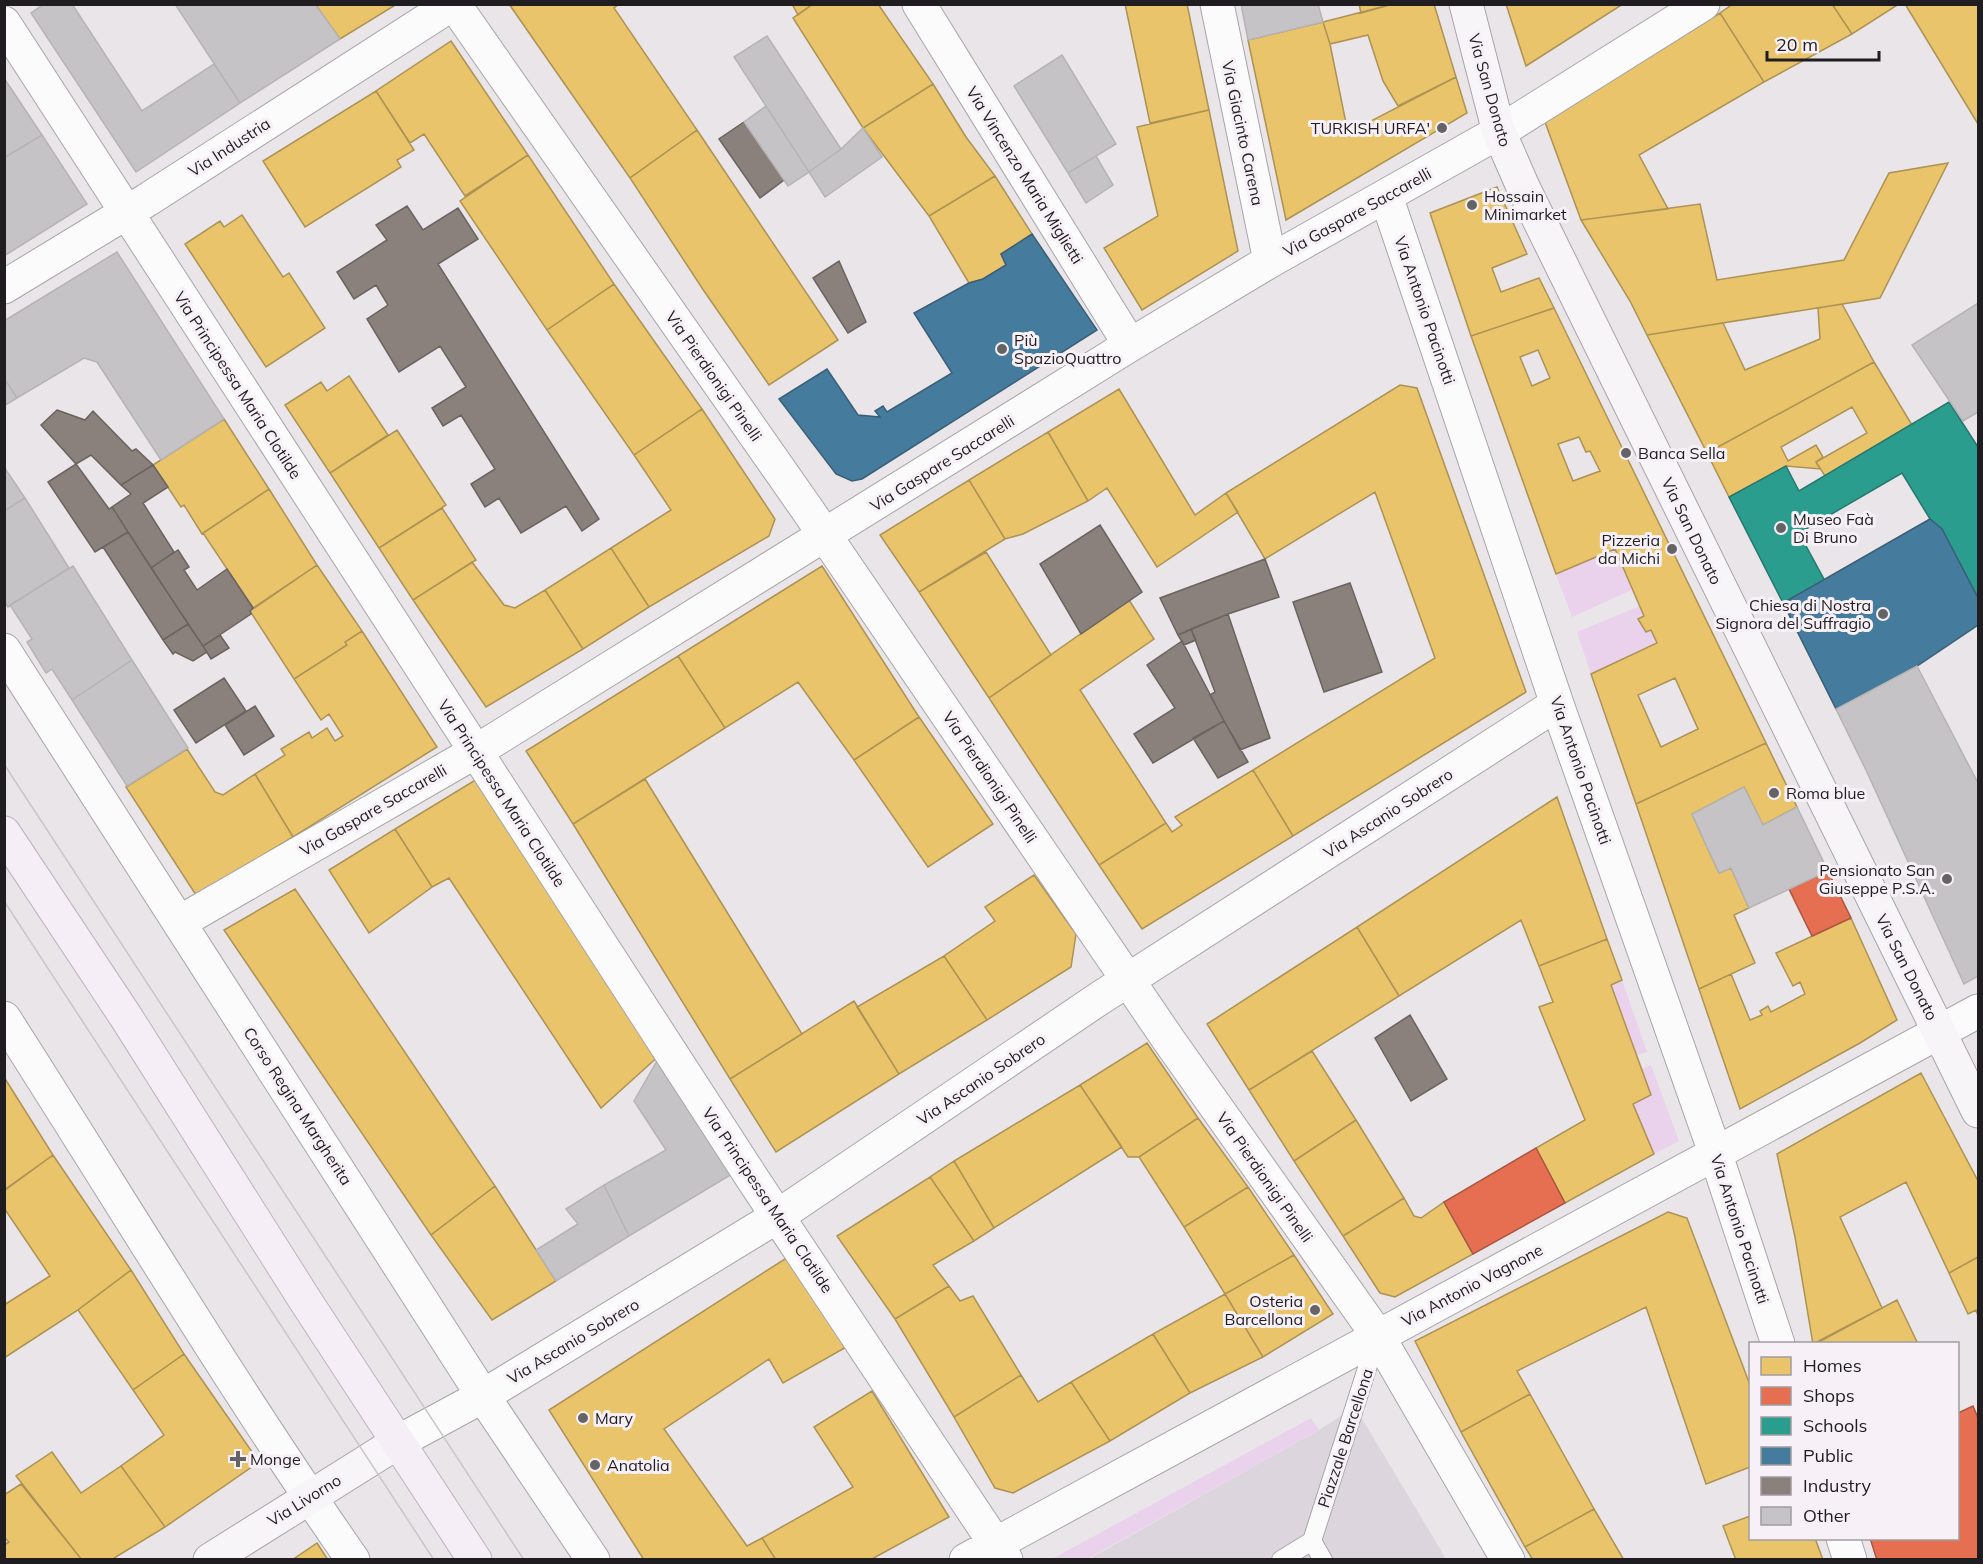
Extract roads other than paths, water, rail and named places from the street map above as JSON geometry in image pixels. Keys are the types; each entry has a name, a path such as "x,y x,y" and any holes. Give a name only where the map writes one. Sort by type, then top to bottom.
{"main road":[{"path":"4,833 126,1017 305,1300 475,1560"}],"street":[{"name":"Via Industria","path":"4,286 126,213 453,4"},
{"name":"Via Pierdionigi Pinelli","path":"453,4 825,535 1168,1040 1378,1336 1508,1560"},
{"name":"Via Vincenzo Maria Miglietti","path":"919,4 1130,345"},
{"name":"Via Giacinto Carena","path":"1217,4 1270,261"},
{"name":"Via San Donato","path":"1466,4 1499,132 1536,215 1978,1111"},
{"name":"Via Gaspare Saccarelli","path":"180,922 475,752 1130,345 1270,261 1499,132 1703,4"},
{"name":"Via Principessa Maria Clotilde","path":"4,22 475,752 778,1216 1001,1551"},
{"name":"Via Antonio Pacinotti","path":"1386,196 1557,704 1716,1155 1777,1342"},
{"name":"Corso Regina Margherita","path":"4,650 483,1396 593,1560"},
{"name":"Via Ascanio Sobrero","path":"398,1442 483,1396 778,1216 1129,980 1557,704"},
{"name":"Via Antonio Vagnone","path":"966,1560 1001,1551 1378,1336 1716,1155 1978,1011"},
{"path":"7,1028 162,1265 221,1364 353,1560"},
{"name":"Via Livorno","path":"210,1560 398,1442"},
{"path":"1843,1540 1850,1560"}],"lane":[{"name":"Piazzale Barcellona","path":"1312,1541 1378,1336"},
{"path":"1281,1560 1312,1541 1323,1560"}],"tram line":[{"path":"4,764 524,1560"},
{"path":"4,901 434,1560"}],"place":[{"name":"TURKISH URFA'","path":"1442,128"},
{"name":"Hossain Minimarket","path":"1472,205"},
{"name":"Più SpazioQuattro","path":"1002,349"},
{"name":"Banca Sella","path":"1626,453"},
{"name":"Museo Faà Di Bruno","path":"1781,528"},
{"name":"Pizzeria da Michi","path":"1672,549"},
{"name":"Chiesa di Nostra Signora del Suffragio","path":"1883,614"},
{"name":"Roma blue","path":"1774,793"},
{"name":"Pensionato San Giuseppe P.S.A.","path":"1947,879"},
{"name":"Osteria Barcellona","path":"1315,1310"},
{"name":"Mary","path":"583,1418"},
{"name":"Monge","path":"238,1459"},
{"name":"Anatolia","path":"595,1465"}]}
